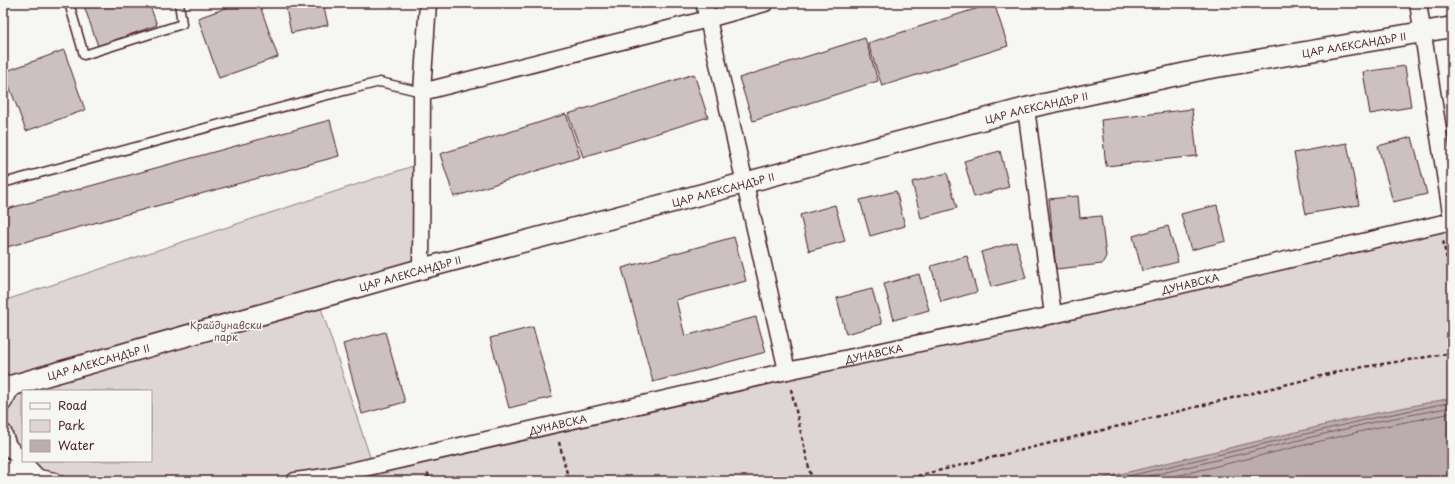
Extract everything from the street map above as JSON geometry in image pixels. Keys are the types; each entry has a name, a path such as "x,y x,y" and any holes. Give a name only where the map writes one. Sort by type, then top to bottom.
{"street":[{"path":"421,269 422,92 428,3"},
{"path":"704,3 787,371"},
{"path":"422,92 765,3"},
{"path":"1418,3 1448,221"},
{"name":"ЦАР АЛЕКСАНДЪР II","path":"8,386 421,269 1026,108 1205,69 1452,27"},
{"path":"1026,108 1052,315"},
{"name":"ДУНАВСКА","path":"295,481 325,477 787,371 1052,315 1448,221"},
{"path":"3,403 8,386"},
{"path":"3,432 8,446 22,461"},
{"path":"23,462 38,478"},
{"path":"3,467 38,478 55,481"}],"lane":[{"path":"69,3 84,55 182,24 179,3"},
{"path":"3,183 308,100 380,82 422,92"}],"path":[{"path":"1448,221 1452,282"},
{"path":"897,481 1345,370 1452,353"},
{"path":"787,371 812,481"},
{"path":"554,424 569,481"}],"green space":[{"name":"Крайдунавски парк","path":"422,163 421,269 318,299 373,466 1452,221 1452,398 1372,414 1091,481 3,481 3,301"}],"water":[{"path":"1452,398 1452,481 1091,481 1372,414"}],"building":[{"path":"83,3 149,3 157,25 98,46"},
{"path":"240,3 259,3 278,57 219,78 198,18"},
{"path":"285,3 323,3 328,25 291,33"},
{"path":"994,3 1008,46 882,86 868,43"},
{"path":"865,38 878,81 753,121 739,78"},
{"path":"64,50 85,110 26,131 4,72"},
{"path":"1405,66 1411,107 1370,114 1363,72"},
{"path":"694,74 708,117 583,157 568,114"},
{"path":"1192,109 1197,156 1106,166 1101,120"},
{"path":"566,114 580,157 454,197 440,154"},
{"path":"330,120 339,156 3,248 3,210"},
{"path":"1412,137 1427,194 1393,202 1378,146"},
{"path":"1347,143 1359,205 1306,214 1294,153"},
{"path":"1000,151 1009,187 974,197 964,161"},
{"path":"947,173 957,208 921,218 912,182"},
{"path":"896,191 905,226 870,236 860,200"},
{"path":"1078,196 1080,218 1101,216 1106,256 1102,264 1056,269 1049,199"},
{"path":"835,205 845,241 809,251 800,215"},
{"path":"1217,205 1226,241 1191,250 1181,214"},
{"path":"1168,226 1178,262 1142,271 1133,236"},
{"path":"734,237 746,281 676,300 685,336 756,317 766,352 653,382 622,268"},
{"path":"1016,242 1026,278 991,287 981,252"},
{"path":"967,256 977,292 941,302 931,266"},
{"path":"919,274 929,310 894,320 884,284"},
{"path":"872,289 882,324 846,334 837,298"},
{"path":"533,327 552,397 509,408 490,338"},
{"path":"385,332 405,402 362,414 343,344"}]}
